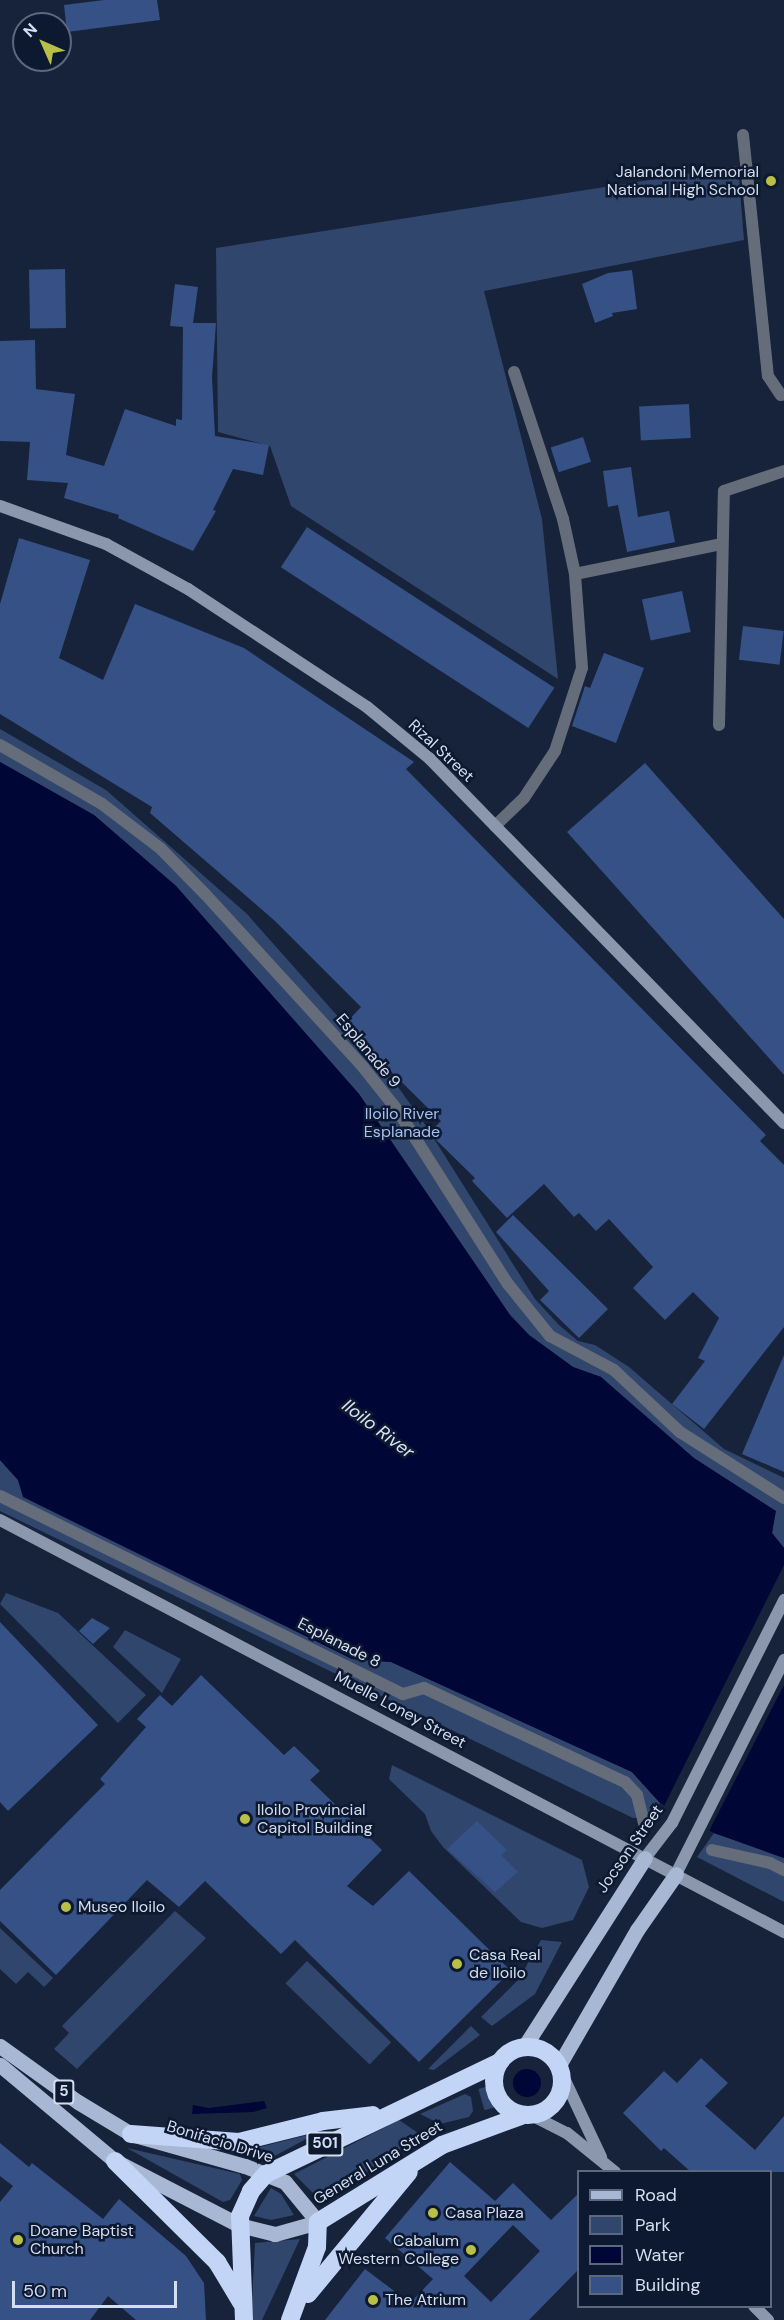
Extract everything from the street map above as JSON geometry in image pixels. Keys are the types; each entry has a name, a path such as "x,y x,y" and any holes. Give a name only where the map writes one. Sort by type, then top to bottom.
{"highway":[{"name":"501","path":"500,2062 524,2047"},
{"path":"500,2062 493,2080 498,2099 527,2116 544,2113 560,2096 560,2069 544,2051 524,2047"},
{"name":"General Luna Street","path":"244,2313 239,2225 246,2200 266,2174 384,2114 500,2062"},
{"path":"131,2134 239,2142 323,2121 384,2114"},
{"name":"General Luna Street","path":"291,2317 317,2247 318,2222 425,2154 459,2136 527,2116"},
{"path":"291,2317 323,2271 425,2154"},
{"path":"115,2161 217,2262 244,2313"}],"main road":[{"name":"Rizal Street","path":"0,506 106,544 188,589 260,634 367,707 430,759 784,1123"},
{"name":"Muelle Loney Street","path":"0,1520 784,1932"},
{"name":"Jocson Street","path":"524,2047 645,1858 672,1823 784,1600"},
{"path":"601,2158 560,2069 637,1930 676,1874 784,1660"},
{"name":"Bonifacio Drive","path":"0,2046 78,2102 131,2134 266,2174 291,2186 318,2222"},
{"name":"5","path":"0,2066 115,2161 239,2225 275,2234 318,2222"},
{"path":"527,2116 601,2158 613,2170"},
{"path":"755,2308 768,2320"}],"street":[{"path":"743,135 768,376 781,395"},
{"path":"495,826 524,798 555,752 582,669 575,574 563,519 514,372"},
{"path":"719,725 721,544 724,491 784,471"},
{"path":"575,574 721,544"},
{"name":"Esplanade 9","path":"0,745 102,804 161,849 206,896 363,1067 398,1112 508,1284 550,1336 614,1370 680,1432 784,1498"},
{"name":"Esplanade 8","path":"0,1496 403,1694 424,1688 625,1782 636,1795 644,1822"},
{"path":"712,1850 741,1855 784,1870"}],"green space":[{"path":"738,166 744,240 484,291 542,519 558,679 291,506 270,446 218,432 216,248"},
{"name":"Iloilo River Esplanade","path":"0,729 106,790 247,914 388,1073 426,1126 535,1299 559,1325 578,1341 595,1345 629,1367 724,1449 784,1478 784,1548 772,1533 775,1511 753,1519 601,1377 573,1367 529,1335 510,1315 359,1094 176,886 94,815 0,762"},
{"path":"0,1460 18,1480 24,1498 53,1484 352,1659 391,1662 632,1772 660,1803 654,1817 633,1818 0,1511"},
{"path":"6,1593 58,1613 146,1695 118,1723 0,1604"},
{"path":"125,1630 181,1659 162,1693 113,1647"},
{"path":"392,1765 582,1860 589,1887 573,1920 542,1928 521,1922 443,1847 431,1831 425,1814 389,1779"},
{"path":"714,1833 784,1858 784,1902 697,1857"},
{"path":"175,1911 206,1938 77,2069 54,2049 69,2033 62,2026"},
{"path":"0,1928 53,1978 44,1987 28,1972 16,1984 0,1969"},
{"path":"541,1940 562,1942 535,1994 492,2026 481,2017 519,1979"},
{"path":"307,1961 391,2042 370,2065 285,1983"},
{"path":"471,2026 480,2035 434,2070 428,2069"},
{"path":"489,2086 495,2107 484,2110 478,2089"},
{"path":"465,2094 471,2097 473,2111 469,2117 440,2124 420,2114"},
{"path":"399,2120 418,2133 418,2139 326,2198 318,2198 294,2174"},
{"path":"319,2132 271,2158 240,2153 240,2152"},
{"path":"127,2148 240,2174 242,2180 230,2200 223,2202"},
{"path":"271,2188 281,2194 294,2215 271,2220 254,2216"},
{"path":"300,2239 262,2320 251,2320 255,2243"}],"water":[{"name":"Iloilo River","path":"0,762 94,815 176,886 359,1094 510,1315 529,1335 573,1367 601,1377 694,1458 776,1511 772,1533 784,1548 784,1858 714,1833 660,1803 632,1772 391,1662 352,1659 23,1497 18,1480 0,1460"},
{"path":"527,2069 537,2073 541,2083 537,2093 527,2097 517,2093 513,2083 517,2073"},
{"path":"264,2101 267,2108 253,2112 192,2114 193,2105 209,2108"}],"pier":[{"path":"784,1565 784,1685 708,1833 663,1808"}],"building":[{"path":"104,0 157,0 160,20 72,31 72,12 65,12 64,5"},
{"path":"65,269 66,328 30,329 29,270"},
{"path":"632,270 637,309 612,313 613,316 595,323 582,284 608,273"},
{"path":"175,284 198,287 193,323 216,323 212,377 215,436 269,445 263,475 233,469 213,510 216,511 193,551 118,518 119,515 64,498 68,483 27,480 30,442 0,441 0,341 35,340 36,389 75,394 66,455 104,466 125,409 176,426 176,419 182,420 183,327 170,326"},
{"path":"689,404 691,438 641,441 639,407"},
{"path":"583,437 591,462 559,472 551,448"},
{"path":"631,467 638,517 669,511 675,542 627,552 618,505 608,507 603,471"},
{"path":"307,527 554,688 528,728 281,567"},
{"path":"19,538 90,560 59,658 103,680 135,604 244,648 414,762 406,769 766,1135 760,1141 784,1165 784,1327 704,1429 672,1404 705,1361 698,1358 719,1318 693,1292 665,1320 633,1288 653,1267 609,1219 596,1231 579,1213 574,1217 544,1184 507,1218 472,1181 475,1178 429,1133 441,1121 344,1025 361,1007 275,921 150,813 152,807 0,714 0,604"},
{"path":"682,591 691,632 651,641 642,600"},
{"path":"743,626 784,631 780,665 739,660"},
{"path":"604,653 644,668 616,743 572,726 585,686 590,688"},
{"path":"645,763 784,919 784,1075 567,832"},
{"path":"513,1215 608,1309 579,1338 540,1300 549,1291 496,1232"},
{"path":"784,1355 784,1472 742,1454"},
{"path":"92,1618 110,1628 93,1644 79,1631"},
{"path":"0,1622 98,1725 8,1811 0,1802"},
{"path":"201,1675 284,1755 294,1746 320,1771 310,1780 382,1850 347,1886 373,1906 409,1871 511,1971 419,2062 295,1940 281,1954 205,1881 179,1907 147,1880 56,1975 0,1921 0,1890 105,1784 100,1779 146,1727 137,1719 160,1695 172,1706"},
{"path":"477,1821 507,1850 501,1855 518,1872 495,1892 447,1849"},
{"path":"701,2058 728,2083 705,2106 755,2150 784,2116 784,2172 689,2170 664,2148 661,2151 623,2113 664,2071 677,2083"},
{"path":"0,2143 29,2167 32,2163 103,2219 119,2199 186,2256 204,2283 206,2320 136,2320 108,2296 90,2320 0,2320 0,2202 13,2186 0,2176"},
{"path":"450,2162 495,2201 513,2183 551,2220 577,2195 577,2271 529,2320 325,2320 365,2269 410,2303 433,2279 385,2238","holes":["513,2225 540,2251 491,2302 464,2276"]}],"place":[{"name":"Jalandoni Memorial National High School","path":"771,181"},
{"name":"Iloilo Provincial Capitol Building","path":"245,1819"},
{"name":"Museo Iloilo","path":"66,1907"},
{"name":"Casa Real de Iloilo","path":"457,1964"},
{"name":"Casa Plaza","path":"433,2213"},
{"name":"Doane Baptist Church","path":"18,2240"},
{"name":"Cabalum Western College","path":"471,2250"},
{"name":"The Atrium","path":"373,2300"}]}
